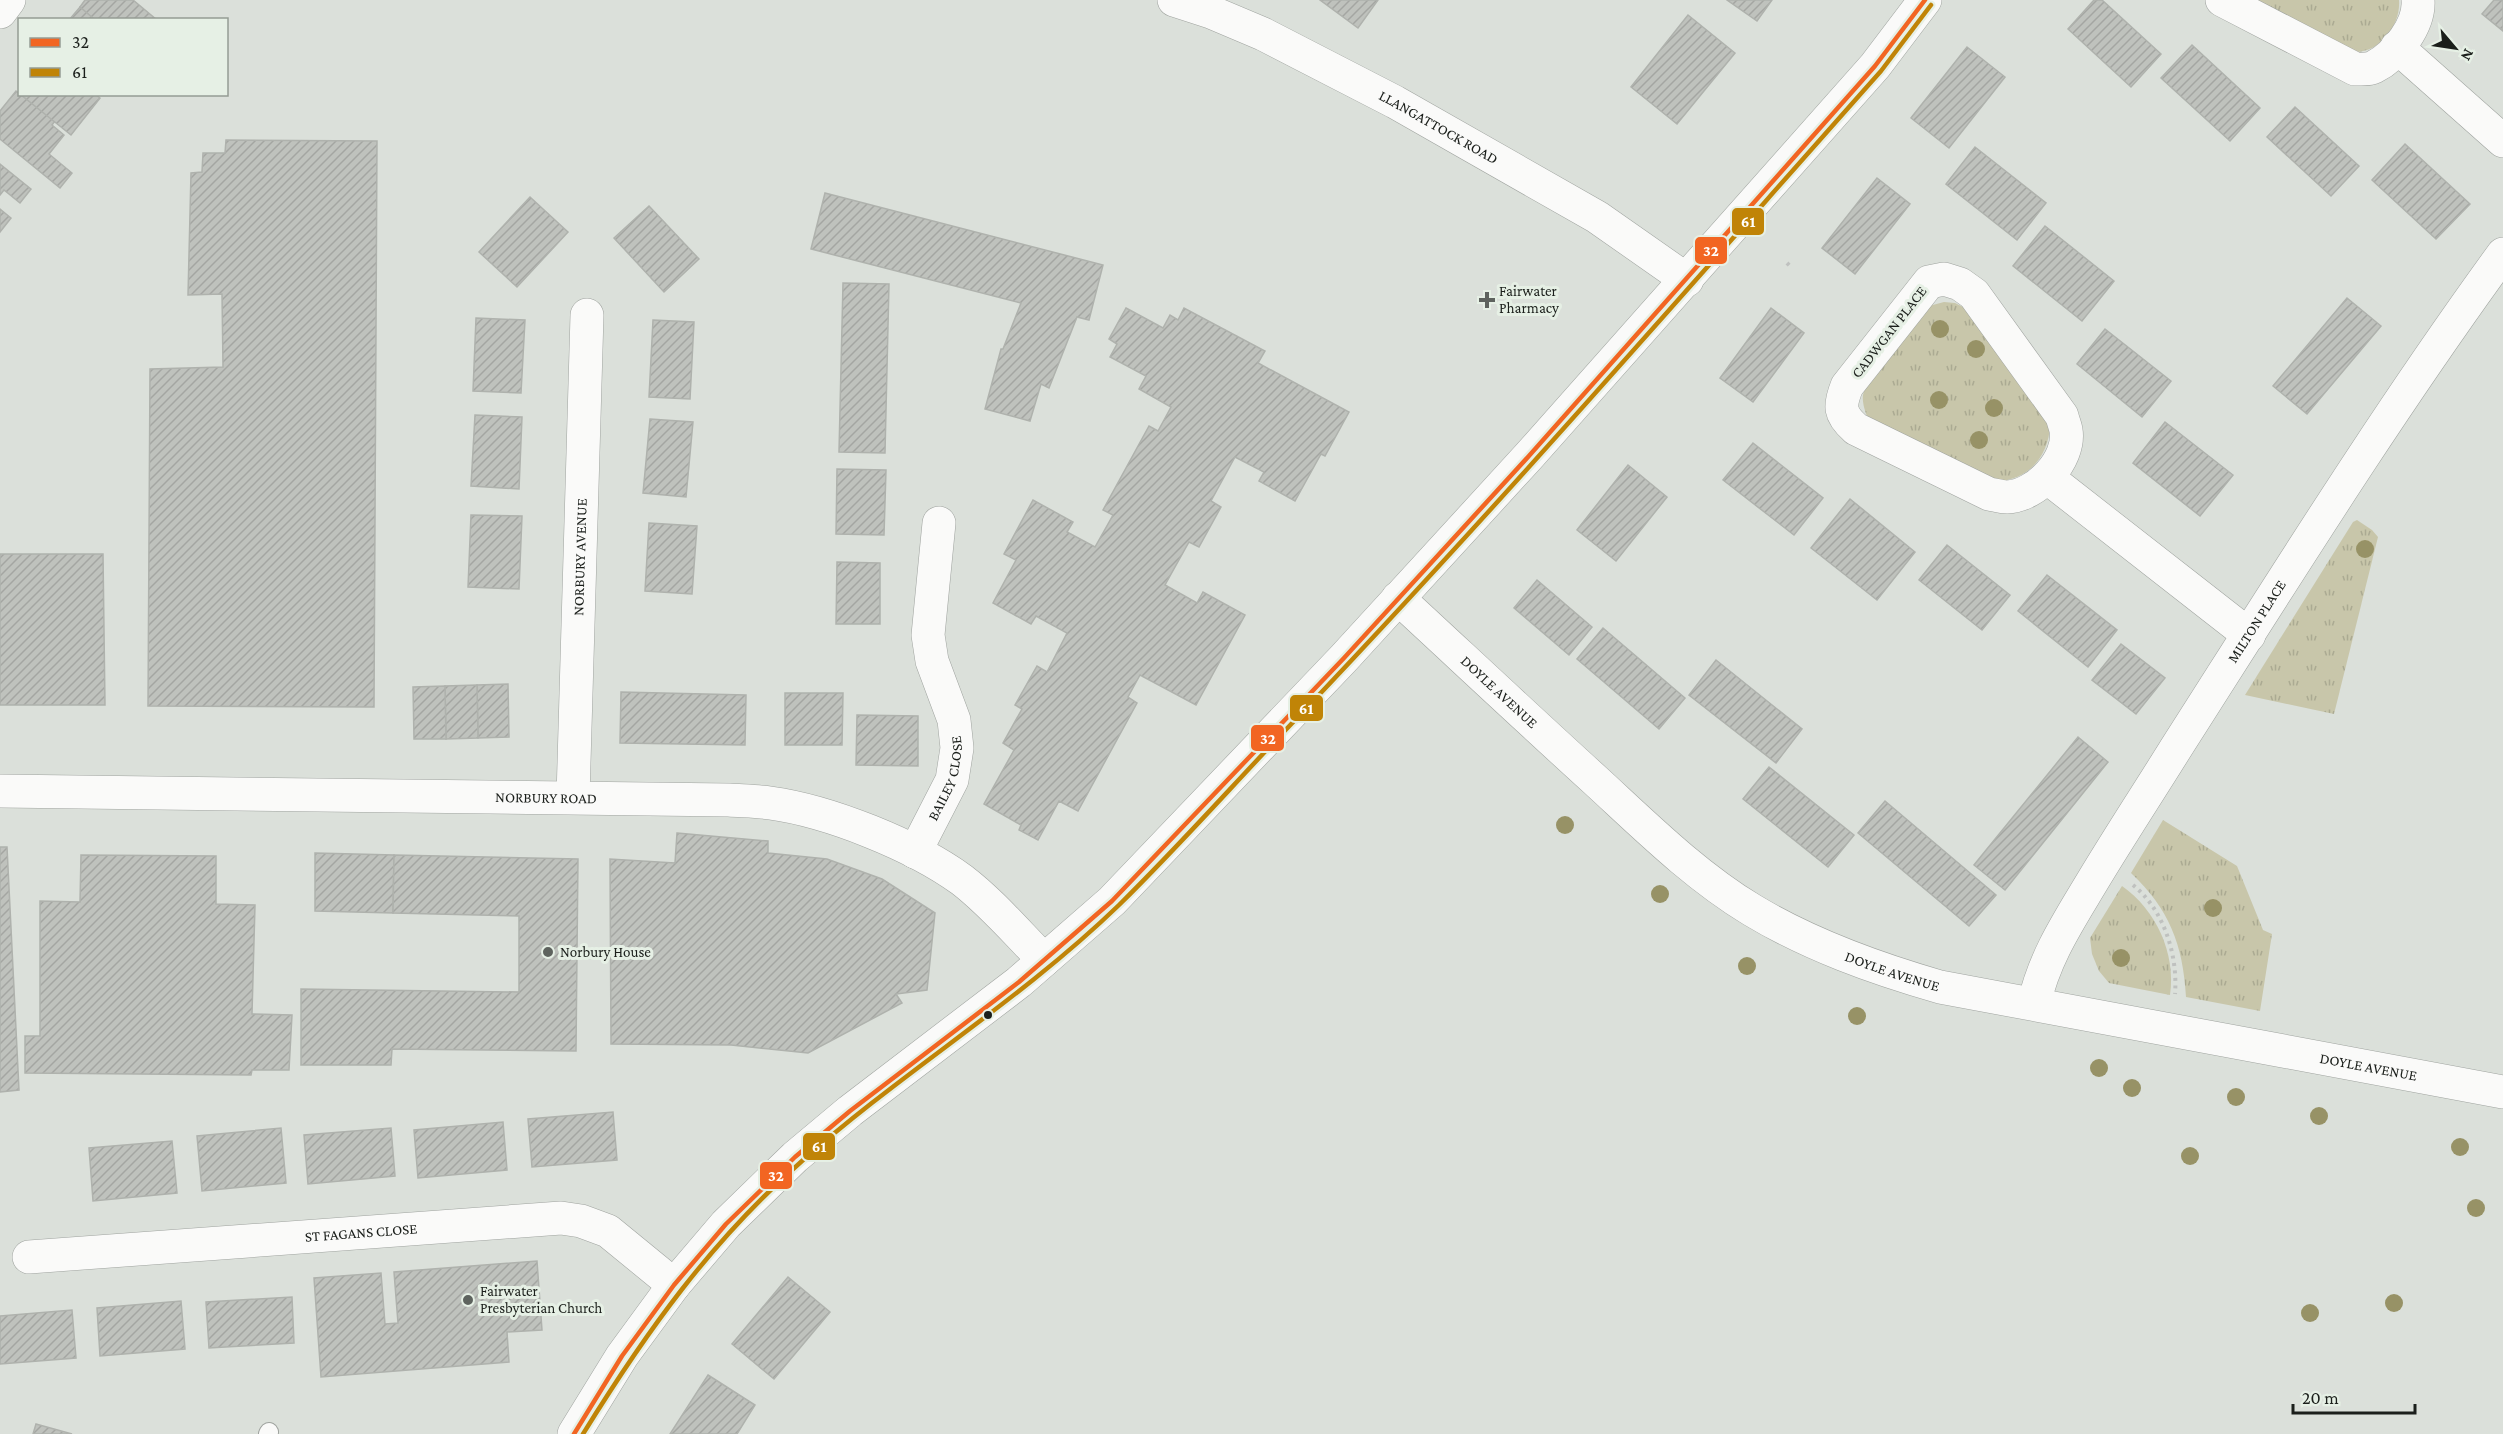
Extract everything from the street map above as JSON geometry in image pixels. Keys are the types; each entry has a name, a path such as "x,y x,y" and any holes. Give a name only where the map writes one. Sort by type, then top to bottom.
{"street":[{"path":"0,12 9,0"},
{"name":"LLANGATTOCK ROAD","path":"1174,0 1215,6 1263,34 1395,102 1597,217 1687,280"},
{"path":"574,1434 622,1356 674,1285 726,1224 795,1156 1044,960 1112,901 1398,598 1687,280 1875,66 1925,0"},
{"path":"2222,0 2355,69 2371,69 2383,62 2397,47 2415,24 2419,10 2418,0"},
{"path":"2397,47 2503,141"},
{"name":"MILTON PLACE","path":"2034,1004 2044,966 2104,862 2249,635 2461,313 2503,254"},
{"name":"CADWGAN PLACE","path":"1944,279 1960,284 1974,294 2062,417 2067,431 2064,450 2048,478 2029,493 2006,497 1989,494 1856,429 1844,418 1841,402 1847,386 1929,282 1944,279"},
{"name":"NORBURY AVENUE","path":"573,797 587,315"},
{"path":"2048,478 2249,635"},
{"name":"BAILEY CLOSE","path":"915,852 952,780 957,748 954,720 932,661 928,635 939,523"},
{"name":"DOYLE AVENUE","path":"1398,598 1646,827 1702,873 1751,909 1827,948 1895,974 1940,987 2503,1092"},
{"name":"NORBURY ROAD","path":"0,791 573,797 772,803 826,816 915,852 960,879 985,899 1044,960"},
{"name":"ST FAGANS CLOSE","path":"29,1257 561,1218 581,1221 608,1231 674,1285"}],"path":[{"path":"2104,862 2145,895 2165,931 2176,971 2173,1030"}],"green space":[{"path":"2254,0 2399,0 2399,9 2392,28 2380,43 2372,48 2354,52"},
{"path":"1944,302 1955,303 1965,308 2050,425 2046,447 2041,456 2035,465 2018,477 1996,481 1867,416 1863,395 1873,375 1929,306"},
{"path":"2357,520 2378,537 2334,714 2245,695 2353,522"},
{"path":"2163,820 2237,866 2263,930 2272,934 2260,1011 2186,997 2181,960 2172,929 2155,900 2131,873"},
{"path":"2122,886 2145,907 2161,934 2170,964 2170,995 2109,983 2099,971 2092,954 2090,938"}],"building":[{"path":"85,0 133,0 155,18 93,18 80,7"},
{"path":"1320,0 1378,0 1358,28"},
{"path":"1727,0 1772,0 1757,21"},
{"path":"2094,0 2102,0 2161,54 2131,87 2068,29"},
{"path":"2494,0 2503,0 2503,31 2482,14"},
{"path":"80,7 93,18 71,18"},
{"path":"1688,15 1735,53 1677,124 1631,87"},
{"path":"2192,45 2260,108 2230,141 2161,78"},
{"path":"1967,47 2005,77 1949,148 1911,118"},
{"path":"16,91 18,96 22,96 55,121 52,125 64,135 49,154 72,173 60,188 0,139 0,111"},
{"path":"22,96 98,96 100,98 71,135"},
{"path":"2295,107 2359,166 2331,196 2267,137"},
{"path":"226,140 377,141 374,707 148,706 150,369 223,367 222,294 188,295 191,173 202,172 203,153 225,153"},
{"path":"2405,144 2470,204 2436,239 2372,180"},
{"path":"1975,147 2046,203 2017,240 1946,184"},
{"path":"0,164 31,189 20,203 4,190 0,195"},
{"path":"1877,178 1910,204 1855,274 1822,248"},
{"path":"825,193 1103,265 1089,320 1077,317 1049,388 1041,384 1030,421 985,409 1001,349 1003,349 1021,303 811,249"},
{"path":"530,197 568,232 517,287 479,252"},
{"path":"649,206 699,259 664,292 614,238"},
{"path":"0,209 11,218 0,232"},
{"path":"2045,226 2114,281 2082,321 2013,266"},
{"path":"843,283 889,284 885,453 839,452"},
{"path":"2347,298 2381,326 2307,414 2273,386"},
{"path":"1126,308 1163,328 1170,315 1178,320 1184,308 1265,351 1258,363 1349,412 1325,456 1321,454 1295,501 1259,481 1264,472 1235,457 1211,501 1221,507 1199,547 1189,542 1165,585 1197,603 1203,592 1245,615 1196,705 1140,675 1128,697 1137,703 1078,811 1059,801 1038,840 1019,830 1021,825 984,804 1014,750 1003,743 1022,709 1015,705 1037,666 1047,672 1067,633 1036,616 1031,624 993,603 1016,560 1004,554 1033,500 1073,522 1067,532 1095,547 1113,515 1103,510 1149,426 1158,431 1171,407 1139,389 1146,376 1110,357 1117,344 1109,339"},
{"path":"1771,308 1804,333 1753,402 1720,378"},
{"path":"476,318 525,320 521,393 473,391"},
{"path":"653,320 694,322 690,399 649,397"},
{"path":"2105,329 2171,381 2142,417 2077,364"},
{"path":"475,415 522,417 519,489 471,486"},
{"path":"650,419 693,422 686,497 643,493"},
{"path":"2165,422 2233,475 2200,516 2133,463"},
{"path":"1753,443 1823,498 1794,535 1723,480"},
{"path":"1628,465 1667,497 1616,561 1577,530"},
{"path":"837,469 886,470 884,535 836,534"},
{"path":"1850,499 1915,552 1877,600 1811,548"},
{"path":"471,515 522,516 519,589 468,587"},
{"path":"649,523 697,526 692,594 645,591"},
{"path":"1947,545 2010,595 1982,630 1919,580"},
{"path":"0,554 103,554 105,705 0,705"},
{"path":"837,562 880,563 880,624 836,624"},
{"path":"2047,575 2117,630 2088,667 2018,611"},
{"path":"1537,580 1592,627 1569,655 1514,608"},
{"path":"1603,628 1685,698 1659,729 1577,659"},
{"path":"2121,644 2165,678 2136,714 2092,680"},
{"path":"1716,660 1802,729 1776,763 1689,695"},
{"path":"508,684 509,737 478,738 477,685"},
{"path":"477,685 478,738 446,739 445,686"},
{"path":"445,686 446,739 414,739 413,687"},
{"path":"621,692 746,695 745,745 620,743"},
{"path":"785,693 843,693 842,745 785,745"},
{"path":"857,715 918,716 918,766 856,765"},
{"path":"2078,737 2108,762 2005,890 1974,865"},
{"path":"1769,767 1854,835 1828,867 1743,799"},
{"path":"1885,801 1996,895 1969,926 1858,833"},
{"path":"677,833 768,841 768,853 827,859 882,879 935,913 927,990 896,994 902,1003 808,1053 731,1045 611,1044 610,859 675,863"},
{"path":"0,847 7,847 19,1090 0,1092"},
{"path":"315,853 394,855 393,913 315,911"},
{"path":"81,855 216,856 216,904 255,905 252,1014 292,1015 289,1070 252,1070 251,1075 25,1073 25,1036 40,1036 40,901 80,902"},
{"name":"Norbury House","path":"394,855 578,859 576,1051 392,1049 391,1065 301,1065 301,989 519,992 519,916 393,913"},
{"path":"613,1112 617,1160 532,1167 528,1119"},
{"path":"503,1122 507,1170 418,1178 414,1130"},
{"path":"281,1128 286,1183 202,1191 197,1136"},
{"path":"391,1128 395,1176 308,1184 304,1135"},
{"path":"172,1141 177,1193 93,1201 89,1148"},
{"name":"Fairwater Presbyterian Church","path":"537,1261 542,1330 507,1332 509,1362 321,1377 314,1278 381,1273 385,1324 398,1323 394,1272"},
{"path":"788,1277 830,1312 774,1379 732,1344"},
{"path":"292,1297 294,1343 209,1348 206,1302"},
{"path":"181,1301 185,1349 100,1356 97,1308"},
{"path":"72,1310 76,1358 0,1364 0,1316"},
{"path":"708,1375 755,1405 737,1434 670,1434"},
{"path":"36,1424 72,1434 33,1434"}],"transit line":[{"name":"32","path":"574,1434 622,1356 674,1285 726,1224 795,1157 850,1111 1019,982 1112,901 1344,658 1528,457 1875,66 1925,0"},
{"name":"61","path":"583,1434 656,1324 682,1289 738,1223 802,1161 841,1128 1042,972 1081,940 1139,885 1354,658 1506,492 1881,71 1931,5"}],"place":[{"name":"Fairwater Pharmacy","path":"1487,300"},
{"name":"Norbury House","path":"548,952"},
{"name":"Fairwater Presbyterian Church","path":"468,1300"}]}
